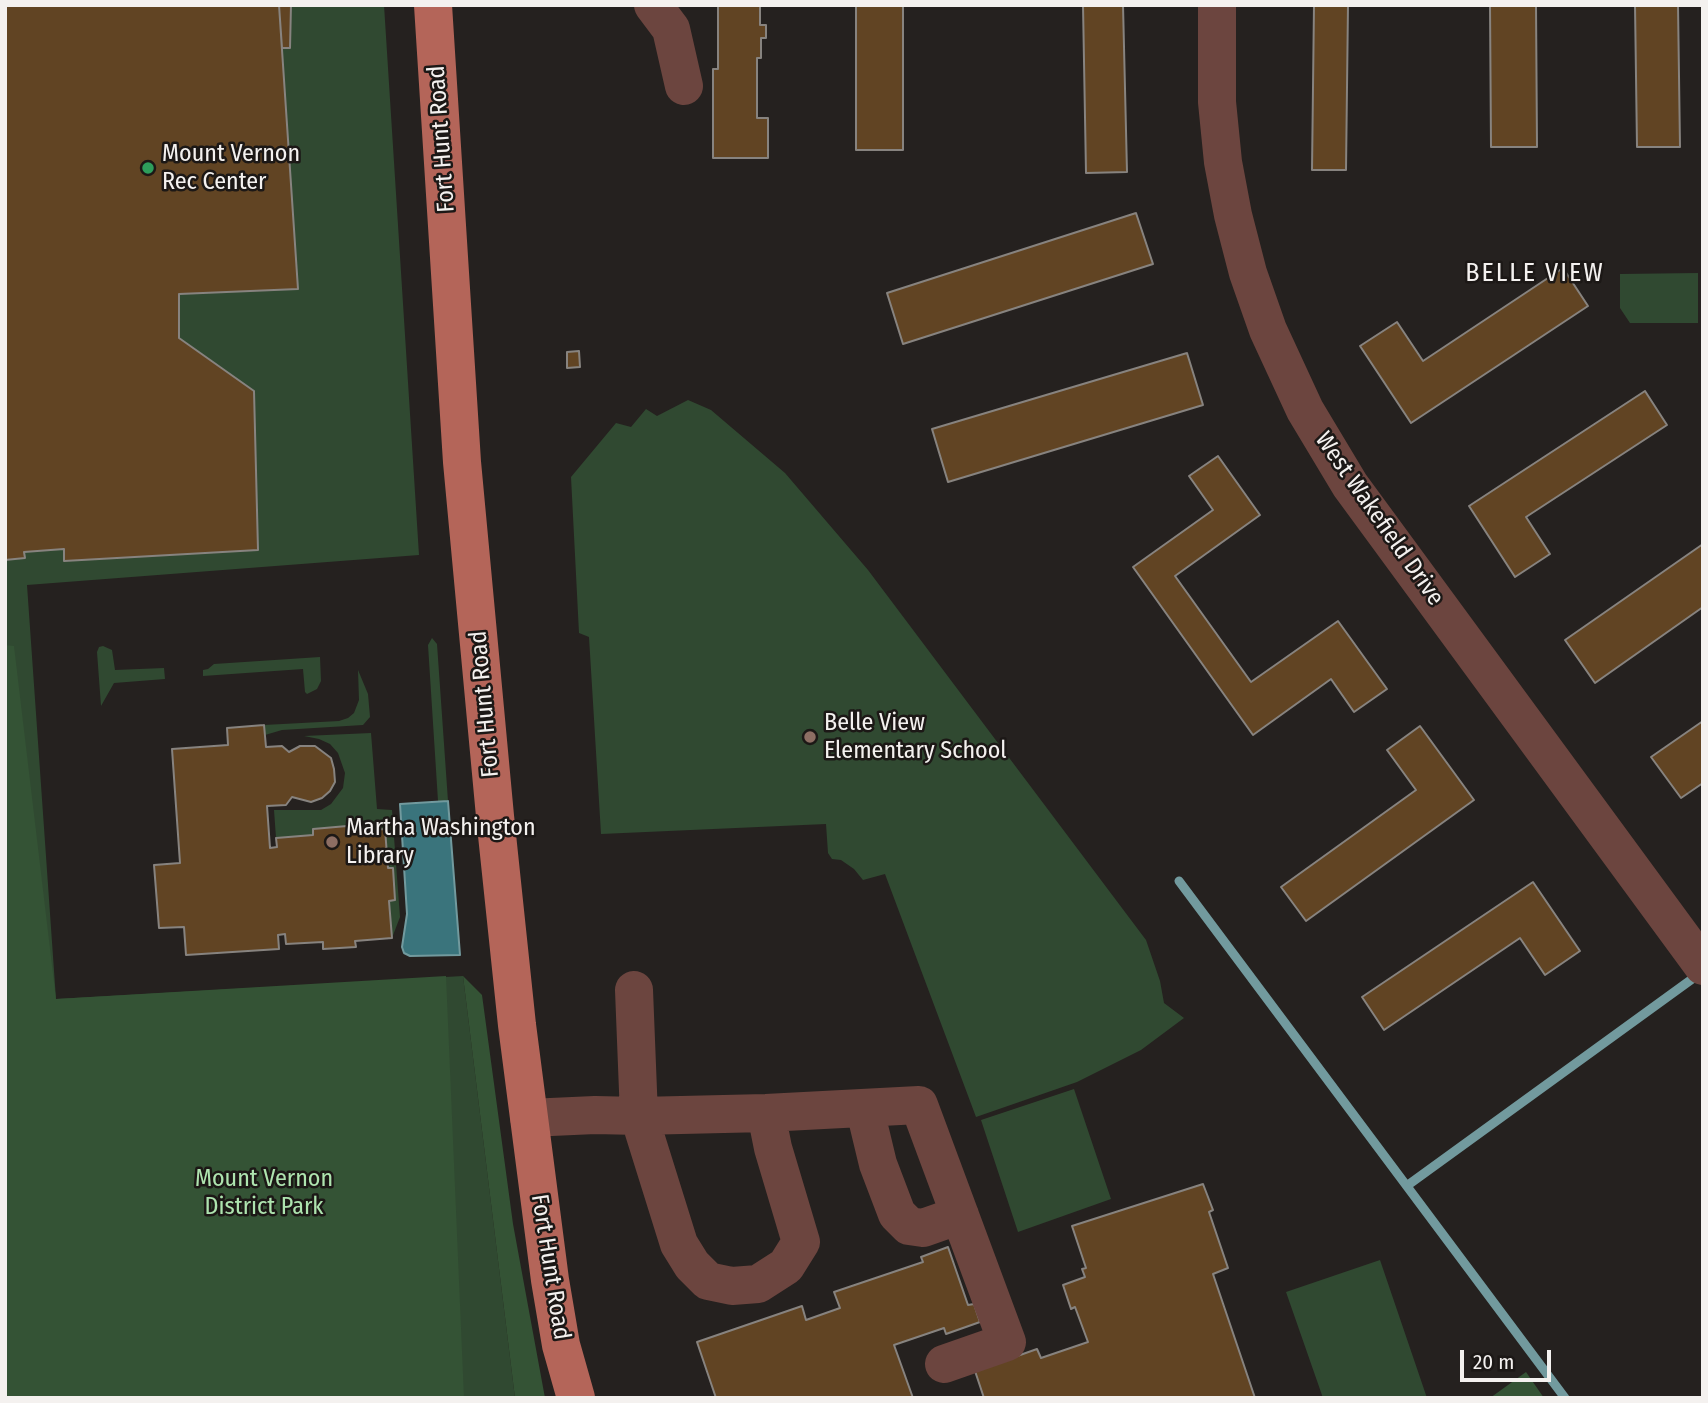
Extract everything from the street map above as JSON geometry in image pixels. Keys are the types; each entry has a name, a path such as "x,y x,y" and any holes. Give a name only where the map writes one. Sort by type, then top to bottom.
{"main road":[{"name":"Fort Hunt Road","path":"433,5 462,462 496,830 550,1280 561,1345 576,1398"}],"street":[{"path":"653,5 671,29 684,86 696,44 685,13 677,5"},
{"name":"West Wakefield Drive","path":"1217,5 1217,102 1223,162 1233,215 1248,273 1268,330 1305,410 1350,485 1698,960"},
{"path":"634,990 639,1116 679,1244 692,1265 708,1281 732,1286 758,1284 786,1266 801,1242 773,1148 766,1113"},
{"path":"529,1118 865,1110 919,1105 1007,1342 944,1364"},
{"path":"865,1110 878,1164 897,1214 909,1226 923,1228 960,1215"}],"green space":[{"name":"Mount Vernon District Park","path":"5,5 384,5 419,555 27,585 56,999 463,976 515,1398 5,1398"},
{"path":"1698,273 1698,323 1630,323 1620,308 1620,274"},
{"path":"688,400 711,410 785,473 868,570 1146,940 1160,981 1164,1003 1184,1018 1141,1050 1077,1082 976,1117 885,874 863,880 841,860 832,859 828,853 826,824 601,834 589,637 579,633 571,477 616,423 631,427 646,409 657,416"},
{"path":"432,638 437,644 448,801 438,801 428,645"},
{"path":"5,645 14,646 56,999 446,976 464,1398 5,1398"},
{"path":"99,647 112,650 115,670 164,668 165,679 114,683 101,706 97,652"},
{"path":"320,657 321,681 317,689 307,694 303,669 203,676 203,670 214,664"},
{"path":"358,670 368,694 370,717 363,725 282,730 265,735 264,725 339,721 348,718 354,713 359,700"},
{"path":"371,733 377,809 392,810 400,917 392,938 385,830 276,838 274,810 321,810 331,804 343,788 345,773 338,753 330,744 304,736"},
{"path":"463,976 482,995 513,1224 545,1398 515,1398"},
{"path":"1074,1089 1111,1199 1018,1232 981,1120"},
{"path":"1380,1260 1427,1398 1323,1398 1286,1292"},
{"path":"1526,1372 1544,1398 1490,1398"}],"water":[{"path":"448,801 460,955 410,956 404,953 402,947 407,914 400,804"}],"building":[{"name":"Mount Vernon Rec Center","path":"5,5 279,5 298,289 179,294 179,338 254,391 258,550 64,561 64,549 24,552 25,558 5,560"},
{"path":"279,5 291,5 290,48 282,48"},
{"path":"718,5 760,6 760,25 766,25 766,38 761,38 761,58 757,58 757,118 768,118 768,158 713,158 713,69 718,69"},
{"path":"856,5 903,5 903,150 856,150"},
{"path":"1083,5 1123,5 1127,172 1086,173"},
{"path":"1314,5 1348,5 1346,170 1312,170"},
{"path":"1490,5 1536,5 1537,147 1491,147"},
{"path":"1635,5 1678,5 1680,147 1637,147"},
{"path":"1136,213 1153,264 903,344 887,293"},
{"path":"1563,268 1588,306 1411,423 1360,346 1397,322 1423,361"},
{"path":"579,351 580,367 567,368 567,352"},
{"path":"1187,353 1203,405 948,482 932,429"},
{"path":"1645,391 1667,425 1526,517 1550,554 1515,577 1469,506"},
{"path":"1218,456 1260,515 1175,576 1251,682 1338,621 1387,689 1354,712 1331,679 1253,735 1133,567 1213,510 1189,476"},
{"path":"1703,544 1703,607 1595,683 1565,640"},
{"path":"1703,721 1703,783 1681,798 1651,757"},
{"name":"Martha Washington Library","path":"264,725 266,747 282,746 289,752 300,746 315,746 331,758 335,782 322,798 311,802 292,797 286,805 267,806 270,848 277,847 276,838 313,835 313,829 347,826 348,832 385,829 388,868 393,868 395,900 389,901 392,938 355,941 356,947 323,949 323,942 286,944 285,934 278,935 279,949 186,955 184,927 159,928 154,865 180,863 172,749 228,745 227,728"},
{"path":"1420,726 1474,800 1306,921 1281,887 1416,790 1387,750"},
{"path":"1533,882 1580,951 1545,975 1520,938 1384,1030 1362,997"},
{"path":"1203,1184 1213,1210 1209,1212 1228,1268 1213,1274 1255,1398 984,1398 975,1371 1037,1349 1041,1358 1088,1342 1075,1307 1071,1309 1063,1285 1085,1277 1082,1269 1086,1268 1072,1226"},
{"path":"948,1247 968,1305 974,1304 980,1322 946,1334 944,1328 894,1345 913,1398 716,1398 697,1342 802,1306 806,1320 840,1308 834,1292 923,1262 921,1257"}],"waterway":[{"path":"1179,881 1565,1398"},
{"path":"1408,1185 1699,974"}],"place":[{"name":"Mount Vernon Rec Center","path":"148,168"},
{"name":"Belle View Elementary School","path":"810,737"},
{"name":"Martha Washington Library","path":"332,842"}],"district":[{"name":"BELLE VIEW","path":"1535,274"}]}
